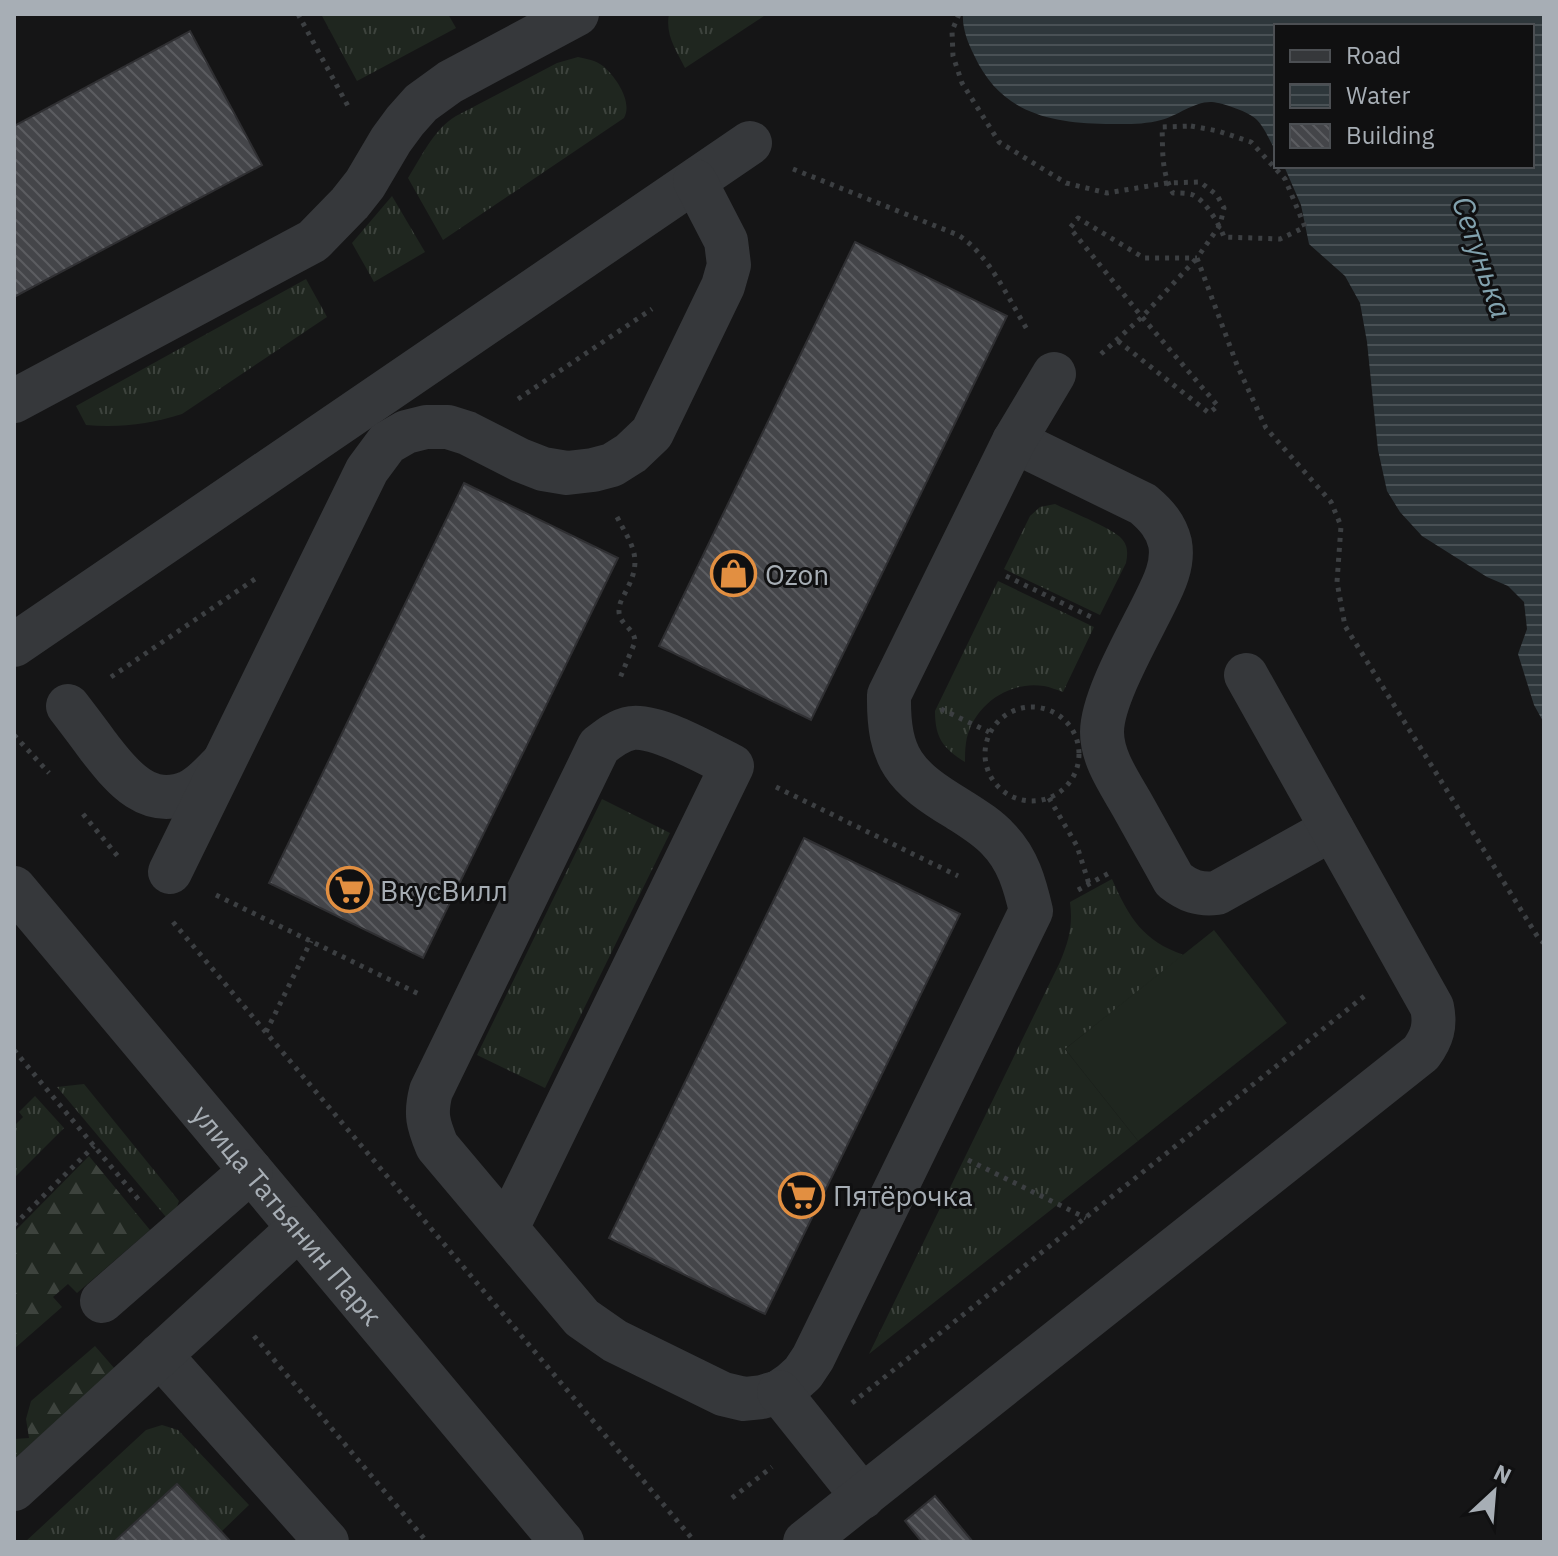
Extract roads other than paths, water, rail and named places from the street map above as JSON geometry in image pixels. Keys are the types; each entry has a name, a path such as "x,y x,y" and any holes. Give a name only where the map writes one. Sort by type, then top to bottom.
{"street":[{"path":"14,401 313,241 365,184 398,130 421,103 450,82 577,14"},
{"path":"14,645 750,143"},
{"path":"158,881 224,762 367,470 387,443 406,432 426,427 448,427 543,469 567,473 612,465 631,453 652,433 727,274 729,256 726,241 695,181"},
{"path":"507,1228 732,766 645,728 629,728 599,746 431,1091 427,1123 437,1146 582,1318 615,1341 723,1394 744,1399 779,1392 803,1373 813,1358 1031,911 1020,872 998,839 929,791 904,766 893,744 889,695 1014,441 1054,374"},
{"path":"1014,441 1143,504 1157,516 1170,543 1171,559 1165,581 1112,692 1104,712 1102,732 1104,750 1114,772 1174,880 1190,891 1217,893 1332,829"},
{"path":"805,1542 1421,1053 1429,1042 1435,1019 1432,1007 1246,675"},
{"path":"68,706 120,774 133,786 149,793 163,796 186,793 224,762"},
{"name":"улица Татьянин Парк","path":"20,909 251,1171 562,1542"},
{"path":"102,1301 251,1171"},
{"path":"14,1489 299,1228"},
{"path":"160,1355 327,1542"},
{"path":"779,1392 863,1497"}],"water":[{"name":"Сетунька","path":"963,14 1544,14 1544,723 1534,705 1518,654 1527,629 1524,602 1508,586 1487,577 1422,536 1400,512 1387,491 1378,450 1360,303 1345,276 1309,244 1301,205 1285,168 1534,168 1534,24 1274,24 1274,148 1254,117 1217,103 1206,102 1161,120 1133,124 1065,121 1028,110 997,90 974,55 963,25"}],"place":[{"name":"Ozon","path":"734,574"},
{"name":"ВкусВилл","path":"349,890"},
{"name":"Пятёрочка","path":"802,1195"}]}
